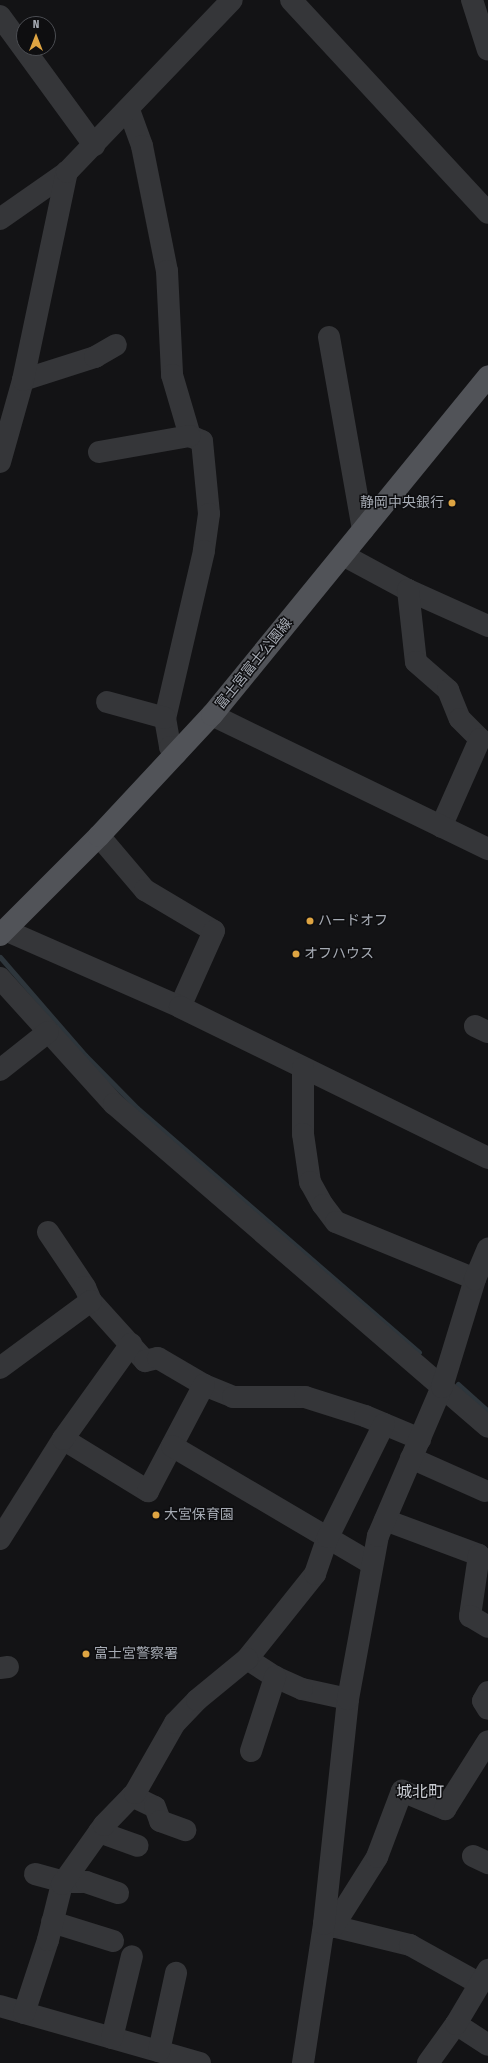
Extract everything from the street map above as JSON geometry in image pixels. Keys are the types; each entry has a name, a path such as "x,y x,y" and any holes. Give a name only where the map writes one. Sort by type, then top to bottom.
{"main road":[{"name":"富士宮富士公園線","path":"2,932 99,836 212,715 488,376"}],"street":[{"path":"0,219 67,172 129,110 232,0"},
{"path":"291,0 488,212"},
{"path":"472,0 488,50"},
{"path":"0,16 94,145"},
{"path":"129,110 142,146 162,243 167,271 172,375 190,436"},
{"path":"0,462 23,380 67,172"},
{"path":"329,337 363,530"},
{"path":"23,380 95,357 116,345"},
{"path":"99,452 190,436 202,441 209,514 204,551 165,718 170,747 176,754"},
{"path":"343,555 408,590 488,626"},
{"path":"408,590 416,662 448,690 460,720 480,739 441,827"},
{"path":"106,702 165,718"},
{"path":"212,715 488,849"},
{"path":"99,836 145,890 214,931 180,1007"},
{"path":"2,932 180,1007 488,1158"},
{"path":"0,978 114,1104 488,1427"},
{"path":"0,1070 48,1032"},
{"path":"303,1068 303,1134 310,1182 323,1205 336,1222 474,1278"},
{"path":"48,1232 85,1286 91,1301 145,1361 158,1358 204,1385 234,1397 305,1397 420,1438"},
{"path":"304,2063 328,1925 348,1699 378,1536 442,1387 474,1278 488,1249"},
{"path":"0,1368 91,1301"},
{"path":"0,1539 62,1439 130,1344"},
{"path":"62,1439 148,1491 204,1385"},
{"path":"24,2013 64,1882 99,1832 132,1796 175,1723 196,1700 247,1659 315,1574 328,1537 384,1424"},
{"path":"172,1446 372,1564"},
{"path":"411,1458 485,1491"},
{"path":"385,1520 479,1555 470,1616 488,1627"},
{"path":"247,1659 275,1677 302,1689 348,1699"},
{"path":"251,1751 275,1677"},
{"path":"488,1692 483,1701 488,1709"},
{"path":"328,1925 378,1857 402,1791 445,1809 488,1741"},
{"path":"132,1796 155,1807 160,1821 185,1830"},
{"path":"99,1832 138,1846"},
{"path":"35,1874 64,1882 86,1882 118,1893"},
{"path":"52,1922 113,1941"},
{"path":"328,1925 410,1944 484,1977 456,2024 428,2063"},
{"path":"112,2038 132,1956"},
{"path":"159,2052 176,1973"},
{"path":"0,2006 200,2063"},
{"path":"456,2024 488,2045"}],"waterway":[{"path":"0,957 85,1055 137,1108 419,1352"},
{"path":"458,1384 488,1411"}],"place":[{"name":"静岡中央銀行","path":"452,503"},
{"name":"ハードオフ","path":"310,921"},
{"name":"オフハウス","path":"296,954"},
{"name":"大宮保育園","path":"156,1515"},
{"name":"富士宮警察署","path":"86,1654"}],"district":[{"name":"城北町","path":"420,1792"}]}
